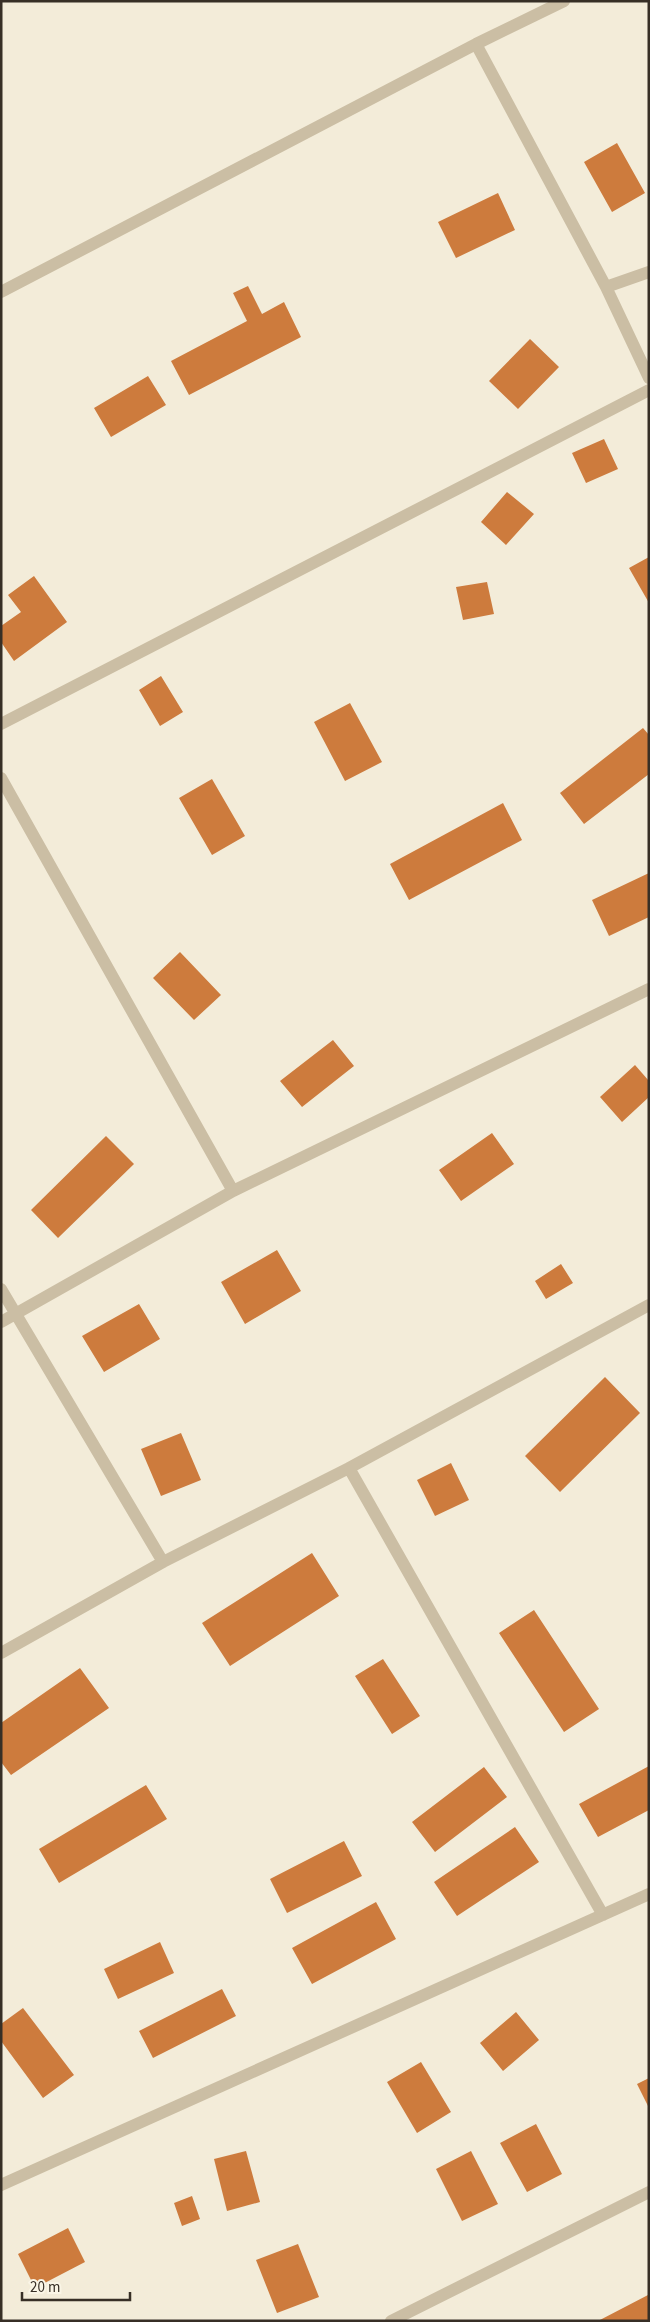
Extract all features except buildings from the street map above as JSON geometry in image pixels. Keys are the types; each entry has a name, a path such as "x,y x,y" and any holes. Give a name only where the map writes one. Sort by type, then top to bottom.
{"street":[{"path":"1,292 476,44 564,1"},
{"path":"476,44 606,287 649,378"},
{"path":"606,287 649,272"},
{"path":"1,724 649,390"},
{"path":"1,778 233,1191"},
{"path":"1,1322 233,1191 649,989"},
{"path":"1,1289 163,1562"},
{"path":"1,1653 163,1562 349,1468 649,1305"},
{"path":"349,1468 603,1915"},
{"path":"1,2185 649,1894"},
{"path":"391,2321 649,2192"}]}
